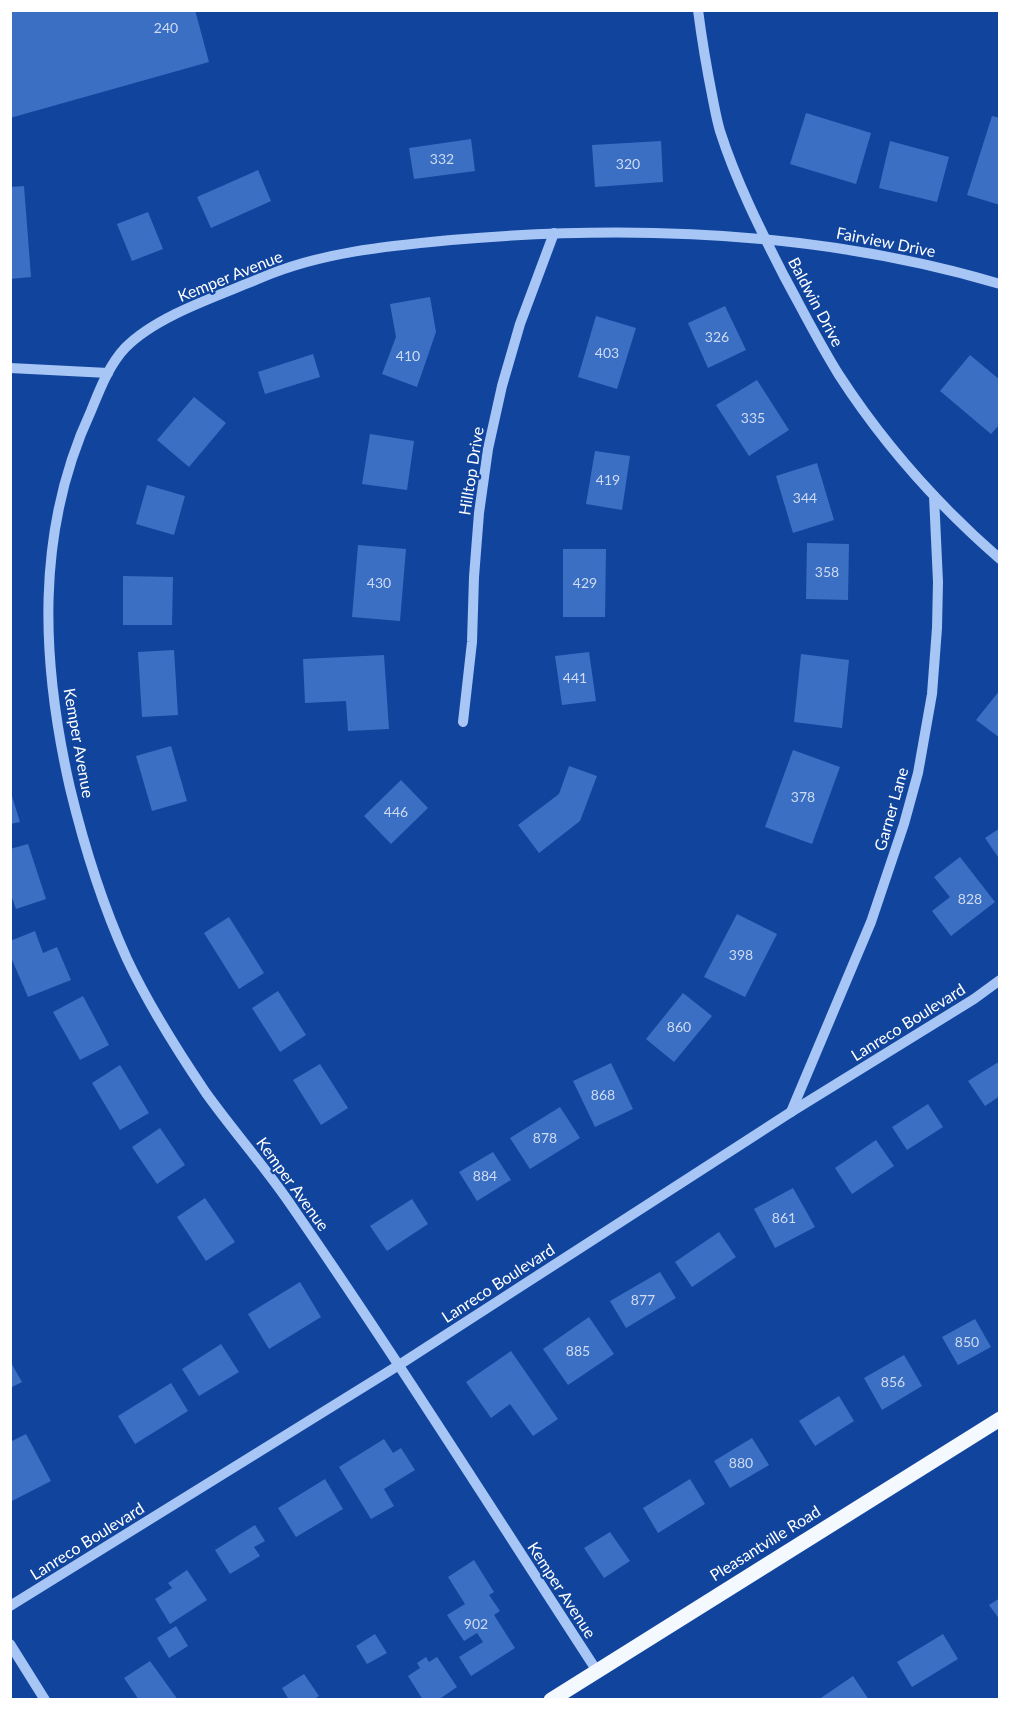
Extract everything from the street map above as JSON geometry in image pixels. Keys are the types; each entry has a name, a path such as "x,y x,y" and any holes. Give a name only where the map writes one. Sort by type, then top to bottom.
{"main road":[{"name":"Pleasantville Road","path":"551,1700 999,1419"}],"street":[{"name":"Baldwin Drive","path":"698,10 719,129 742,191 819,341 839,376 874,425 934,496 999,559"},
{"name":"Kemper Avenue","path":"597,1671 399,1365 290,1202 208,1095 172,1041 141,988 100,893 80,828 65,763 54,701 48,638 48,586 52,543 65,480 87,419 108,373 121,352 140,334 169,317 280,270 312,260 411,244 554,233 678,233 765,238"},
{"name":"Hilltop Drive","path":"464,722 472,642 479,513 488,449 502,386 520,324 554,233"},
{"name":"Fairview Drive","path":"765,238 811,243 899,258 999,284"},
{"path":"10,368 108,373"},
{"name":"Garner Lane","path":"790,1112 871,922 904,824 918,773 932,694 937,628 938,582 934,496"},
{"name":"Lanreco Boulevard","path":"10,1606 399,1365 790,1112 974,999 999,980"},
{"path":"10,1644 45,1700"}],"building":[{"path":"10,10 195,10 209,62 10,118"},
{"path":"806,113 871,133 856,184 790,164"},
{"path":"992,116 1000,118 1000,205 967,195"},
{"path":"471,139 475,171 414,179 409,148"},
{"path":"661,141 663,182 595,187 592,145"},
{"path":"890,141 949,157 937,202 879,188"},
{"path":"258,170 271,201 211,228 197,197"},
{"path":"24,186 31,277 10,279 10,187"},
{"path":"148,212 163,249 132,261 117,224"},
{"path":"430,297 436,332 417,387 382,374 396,337 390,304"},
{"path":"725,306 746,350 708,368 688,323"},
{"path":"596,316 636,328 617,389 578,377"},
{"path":"313,354 320,377 265,394 258,372"},
{"path":"970,355 1000,380 1000,424 991,434 940,391"},
{"path":"757,380 789,430 749,456 716,405"},
{"path":"194,397 226,423 189,467 157,440"},
{"path":"370,434 414,441 407,490 362,484"},
{"path":"595,451 630,456 622,510 586,504"},
{"path":"817,463 834,520 793,533 776,476"},
{"path":"147,485 185,496 174,535 136,524"},
{"path":"807,543 849,544 848,600 806,599"},
{"path":"358,545 406,549 400,621 352,617"},
{"path":"563,549 606,549 605,617 563,617"},
{"path":"123,576 173,577 172,625 123,625"},
{"path":"174,650 178,715 142,717 138,652"},
{"path":"589,652 596,701 562,705 555,656"},
{"path":"801,654 849,660 842,728 794,722"},
{"path":"384,655 389,729 348,731 346,701 305,703 303,659"},
{"path":"1000,690 1000,738 976,720"},
{"path":"171,746 187,801 152,811 136,756"},
{"path":"793,750 840,767 812,844 765,827"},
{"path":"569,766 597,776 580,821 539,853 518,825 559,794"},
{"path":"401,780 428,808 391,844 364,816"},
{"path":"10,790 20,822 10,824"},
{"path":"1000,828 1000,860 985,838"},
{"path":"28,844 46,899 16,909 10,892 10,849"},
{"path":"960,857 995,902 951,936 932,911 950,897 934,877"},
{"path":"737,914 777,934 745,997 704,977"},
{"path":"229,917 264,973 239,989 204,933"},
{"path":"35,931 43,953 57,947 71,980 28,997 10,955 10,941"},
{"path":"278,991 306,1035 280,1052 252,1008"},
{"path":"683,993 712,1016 674,1062 646,1039"},
{"path":"83,996 109,1045 80,1060 53,1012"},
{"path":"1000,1061 1000,1096 985,1106 968,1081"},
{"path":"611,1063 633,1109 595,1127 573,1081"},
{"path":"320,1064 348,1108 321,1125 293,1080"},
{"path":"120,1065 149,1113 120,1130 92,1083"},
{"path":"928,1104 943,1127 907,1150 892,1127"},
{"path":"560,1107 580,1138 530,1169 510,1138"},
{"path":"160,1128 185,1165 157,1184 132,1147"},
{"path":"876,1140 894,1166 852,1194 835,1168"},
{"path":"493,1152 511,1180 477,1201 459,1172"},
{"path":"793,1188 815,1227 775,1248 754,1209"},
{"path":"205,1198 235,1242 206,1261 177,1217"},
{"path":"412,1199 428,1224 387,1251 370,1226"},
{"path":"719,1232 736,1257 692,1287 675,1262"},
{"path":"660,1272 676,1298 626,1328 610,1301"},
{"path":"300,1282 321,1317 269,1349 248,1314"},
{"path":"589,1317 614,1354 568,1385 543,1349"},
{"path":"975,1319 991,1347 958,1365 942,1337"},
{"path":"221,1344 239,1372 199,1396 182,1369"},
{"path":"511,1351 558,1419 533,1436 510,1404 491,1418 466,1382"},
{"path":"904,1355 922,1386 882,1410 864,1378"},
{"path":"10,1361 22,1382 10,1388"},
{"path":"171,1383 188,1411 135,1444 118,1416"},
{"path":"839,1396 854,1421 815,1446 799,1421"},
{"path":"26,1434 51,1481 10,1502 10,1442"},
{"path":"752,1438 769,1465 730,1488 714,1461"},
{"path":"384,1439 393,1453 401,1448 415,1470 384,1489 394,1506 371,1519 339,1467"},
{"path":"325,1479 343,1509 296,1537 278,1508"},
{"path":"690,1479 705,1504 658,1533 643,1508"},
{"path":"255,1525 265,1541 254,1547 260,1556 230,1574 215,1550"},
{"path":"610,1532 630,1561 604,1578 584,1548"},
{"path":"474,1560 494,1592 489,1595 500,1611 494,1615 515,1648 471,1676 459,1657 483,1642 477,1633 464,1641 447,1615 465,1604 448,1577"},
{"path":"187,1570 207,1600 170,1624 155,1599 172,1588 168,1583"},
{"path":"1000,1598 1000,1620 989,1605"},
{"path":"176,1626 188,1646 169,1658 157,1638"},
{"path":"375,1634 387,1653 367,1664 356,1646"},
{"path":"943,1634 958,1659 912,1687 897,1662"},
{"path":"426,1657 429,1662 437,1657 457,1687 438,1700 423,1700 408,1676 420,1668 417,1663"},
{"path":"150,1661 178,1700 139,1700 124,1678"},
{"path":"304,1674 319,1696 313,1700 289,1700 282,1688"},
{"path":"853,1676 869,1700 818,1700"}]}
